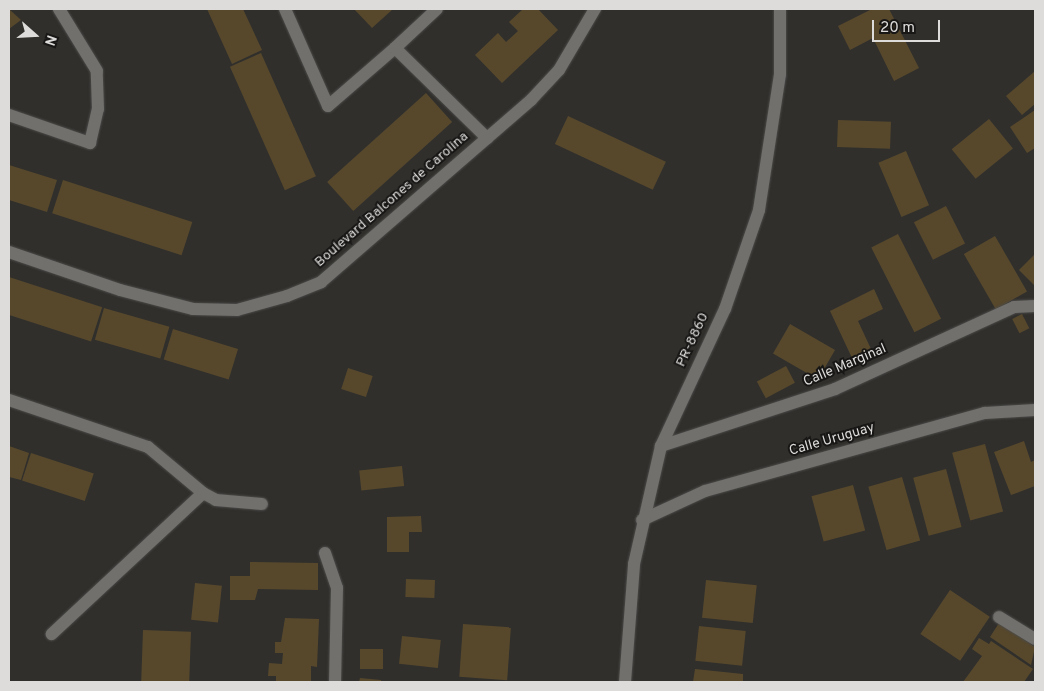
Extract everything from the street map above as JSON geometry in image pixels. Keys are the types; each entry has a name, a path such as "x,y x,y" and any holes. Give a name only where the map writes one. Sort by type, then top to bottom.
{"street":[{"path":"9,115 90,143 98,109 97,71 59,9"},
{"path":"285,9 328,106 437,9"},
{"name":"Boulevard Balcones de Carolina","path":"9,252 157,300 194,309 236,310 321,282 486,138 559,70 595,9"},
{"name":"PR-8860","path":"625,682 631,593 642,520 661,446 725,309 759,210 780,74 780,9"},
{"path":"395,48 486,138"},
{"name":"Calle Marginal","path":"661,446 835,389 1014,307 1035,306"},
{"path":"9,400 148,447 203,493 216,500 262,504"},
{"name":"Calle Uruguay","path":"642,520 705,491 985,412 1035,410"},
{"path":"52,634 203,493"},
{"path":"325,553 337,588 335,682"},
{"path":"999,617 1035,639"}],"building":[{"path":"9,9 21,20 9,29"},
{"path":"207,9 243,9 262,50 232,64"},
{"path":"354,9 393,9 372,28"},
{"path":"523,9 538,9 558,30 502,83 475,55 498,33 506,42 518,31 509,22"},
{"path":"872,9 889,9 919,68 894,81 873,38 850,50 838,26"},
{"path":"261,53 316,176 285,190 230,67"},
{"path":"1035,71 1035,104 1022,115 1006,96"},
{"path":"426,93 452,122 353,211 327,182"},
{"path":"1035,110 1035,148 1027,153 1010,127"},
{"path":"568,116 666,162 653,190 555,144"},
{"path":"989,119 1013,149 976,179 952,149"},
{"path":"838,120 891,122 890,149 837,147"},
{"path":"906,151 929,205 901,217 878,163"},
{"path":"9,165 57,180 47,212 9,200"},
{"path":"63,180 192,222 182,255 52,213"},
{"path":"946,206 965,243 933,260 914,222"},
{"path":"898,234 941,319 914,332 871,248"},
{"path":"995,236 1027,291 996,309 964,254"},
{"path":"1035,254 1035,286 1019,270"},
{"path":"9,277 102,307 91,342 9,315"},
{"path":"874,289 883,309 858,321 871,349 852,358 830,311"},
{"path":"104,308 169,327 160,358 95,340"},
{"path":"1022,314 1029,328 1019,333 1012,319"},
{"path":"790,324 835,350 818,379 773,353"},
{"path":"173,329 238,349 229,379 164,360"},
{"path":"786,366 795,383 766,398 757,381"},
{"path":"348,368 373,376 366,397 341,389"},
{"path":"1024,441 1031,462 1035,460 1035,486 1011,495 994,452"},
{"path":"985,444 1003,512 970,520 952,453"},
{"path":"9,446 29,453 21,480 9,477"},
{"path":"31,453 94,473 85,501 22,481"},
{"path":"402,466 404,486 361,490 359,470"},
{"path":"946,469 962,527 929,536 913,478"},
{"path":"902,477 920,540 887,550 868,487"},
{"path":"853,485 865,530 824,542 811,496"},
{"path":"421,516 422,532 409,532 409,552 387,552 387,517"},
{"path":"250,562 318,563 318,590 258,589 255,600 230,600 230,576 250,576"},
{"path":"406,579 435,580 434,598 405,597"},
{"path":"706,580 757,585 753,623 702,618"},
{"path":"195,583 222,586 218,623 191,620"},
{"path":"950,590 990,617 960,661 920,634"},
{"path":"285,618 319,619 317,667 311,666 311,682 276,682 276,676 268,676 269,663 282,664 283,653 275,653 275,642 281,642"},
{"path":"999,623 1035,647 1031,665 990,637"},
{"path":"463,624 511,627 507,680 459,677"},
{"path":"699,626 746,631 742,666 695,661"},
{"path":"143,630 191,632 189,682 141,682"},
{"path":"402,636 441,640 438,668 399,664"},
{"path":"979,638 989,644 991,641 1033,669 1024,682 963,682 982,656 972,649"},
{"path":"360,649 383,649 383,669 360,669"},
{"path":"695,669 743,674 743,682 693,682"},
{"path":"360,678 381,680 381,682 359,682"}]}
